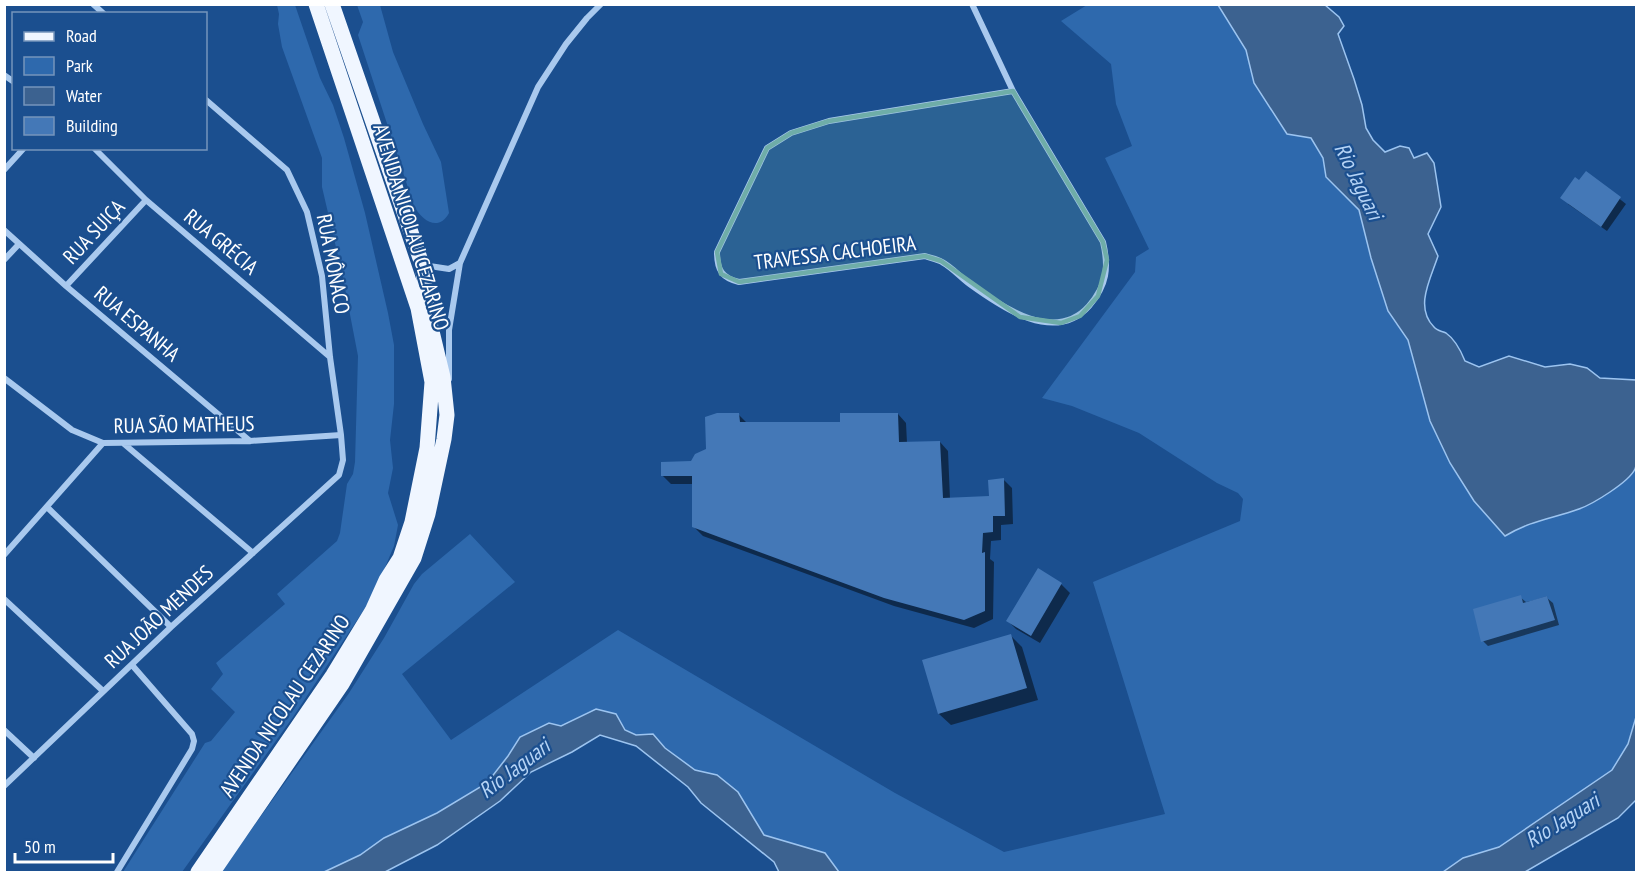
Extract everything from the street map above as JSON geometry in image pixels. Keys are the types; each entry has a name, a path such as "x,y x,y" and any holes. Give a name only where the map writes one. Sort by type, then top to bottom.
{"main road":[{"name":"AVENIDA NICOLAU CEZARINO","path":"198,873 333,675 372,611 386,580 400,558 409,531 427,448 432,382 418,308 316,4"},
{"name":"AVENIDA NICOLAU CEZARINO","path":"213,873 342,684 414,558 441,461 447,415 443,377 430,323 422,264 332,4"}],"street":[{"path":"447,415 449,330 460,263 538,87 566,44 601,4"},
{"name":"TRAVESSA CACHOEIRA","path":"972,4 1013,91 1103,242 1107,260 1106,275 1098,296 1080,316 1061,323 1020,317 970,285 941,261 925,256 739,282 721,274 717,263 717,252 766,148 791,133 829,121 1013,91"},
{"name":"RUA MÔNACO","path":"207,101 286,170 307,212 322,276 341,435 343,460 339,475"},
{"path":"4,170 22,150"},
{"name":"RUA GRÉCIA","path":"96,150 146,200 330,357"},
{"path":"101,155 105,150"},
{"name":"RUA SUIÇA","path":"66,286 146,200"},
{"name":"RUA ESPANHA","path":"4,230 66,286 250,441"},
{"path":"4,260 19,244"},
{"path":"422,264 448,269 460,263"},
{"path":"4,378 72,430 104,443"},
{"name":"RUA SÃO MATHEUS","path":"6,551 48,508 104,443 250,441 341,435"},
{"path":"123,442 254,553"},
{"name":"RUA JOÃO MENDES","path":"4,786 171,627 339,475"},
{"path":"48,508 171,627"},
{"path":"4,599 103,692"},
{"path":"117,873 192,749 194,741 192,734 132,664"},
{"path":"4,730 34,758"}],"highlighted area":[{"path":"1013,91 1103,242 1107,260 1098,296 1080,316 1061,323 1020,317 941,261 925,256 739,282 721,274 717,252 767,148 791,133 829,121"}],"green space":[{"path":"277,5 295,5 320,78 333,105 365,213 394,345 394,404 390,440 393,468 388,493 398,525 394,546 373,596 293,717 182,872 123,872 205,743 211,741 235,712 211,689 223,674 216,663 285,604 277,594 337,541 347,484 353,474 358,356 322,187 322,158 282,47"},
{"path":"357,5 380,5 393,52 441,162 449,213 440,222 426,220 414,206 358,35 363,22"},
{"path":"1087,5 1218,5 1246,50 1254,83 1311,138 1323,158 1327,177 1359,210 1388,311 1408,340 1430,421 1450,463 1505,536 1542,519 1584,507 1625,481 1636,467 1636,717 1628,744 1612,770 1499,847 1463,858 1443,872 839,872 825,853 764,835 738,792 717,775 695,770 665,748 653,734 636,735 625,730 616,714 596,709 561,726 520,737 487,783 437,813 384,838 360,855 324,872 221,872 349,693 384,638 414,584 422,574 470,534 515,582 402,674 451,740 618,630 895,793 1004,852 1165,814 1093,582 1240,521 1243,499 1238,493 1217,483 1139,433 1072,406 1042,398 1135,272 1136,257 1149,249 1105,158 1132,146 1116,104 1111,64 1061,21","holes":["1547,596 1554,619 1528,602"]}],"water":[{"name":"Rio Jaguari","path":"1218,5 1325,5 1339,17 1344,26 1338,34 1362,105 1366,128 1373,140 1385,152 1400,146 1409,148 1414,158 1427,153 1434,163 1441,207 1428,234 1438,256 1426,292 1425,311 1428,319 1435,328 1453,339 1465,361 1479,367 1509,356 1545,367 1570,364 1587,368 1600,378 1636,380 1636,463 1635,469 1626,480 1601,498 1585,506 1533,523 1505,536 1474,501 1450,463 1430,421 1408,340 1388,311 1359,210 1326,177 1323,158 1311,138 1287,134 1254,83 1246,50"},
{"name":"Rio Jaguari","path":"596,709 616,714 625,730 636,735 653,734 665,748 695,770 717,775 738,792 764,835 825,853 839,872 779,872 774,862 701,803 688,787 636,746 600,735 531,772 500,801 437,845 385,872 324,872 360,855 384,838 437,813 487,783 520,737 549,723 561,726"},
{"name":"Rio Jaguari","path":"1636,717 1636,800 1618,818 1525,872 1443,872 1463,858 1499,847 1612,770 1628,744"}],"building":[{"path":"1586,171 1621,197 1601,227 1560,198 1575,177 1579,180"},
{"path":"717,413 739,413 740,422 840,422 840,413 898,413 899,442 940,441 943,498 989,496 988,480 1004,478 1005,516 993,516 993,532 983,533 985,611 964,620 884,598 692,527 692,476 661,476 661,462 691,461 695,454 706,449 705,417"},
{"path":"1038,568 1062,583 1031,636 1006,621"},
{"path":"1521,595 1523,603 1547,596 1555,620 1481,642 1473,609"},
{"path":"1011,634 1027,688 938,714 922,660"}]}
